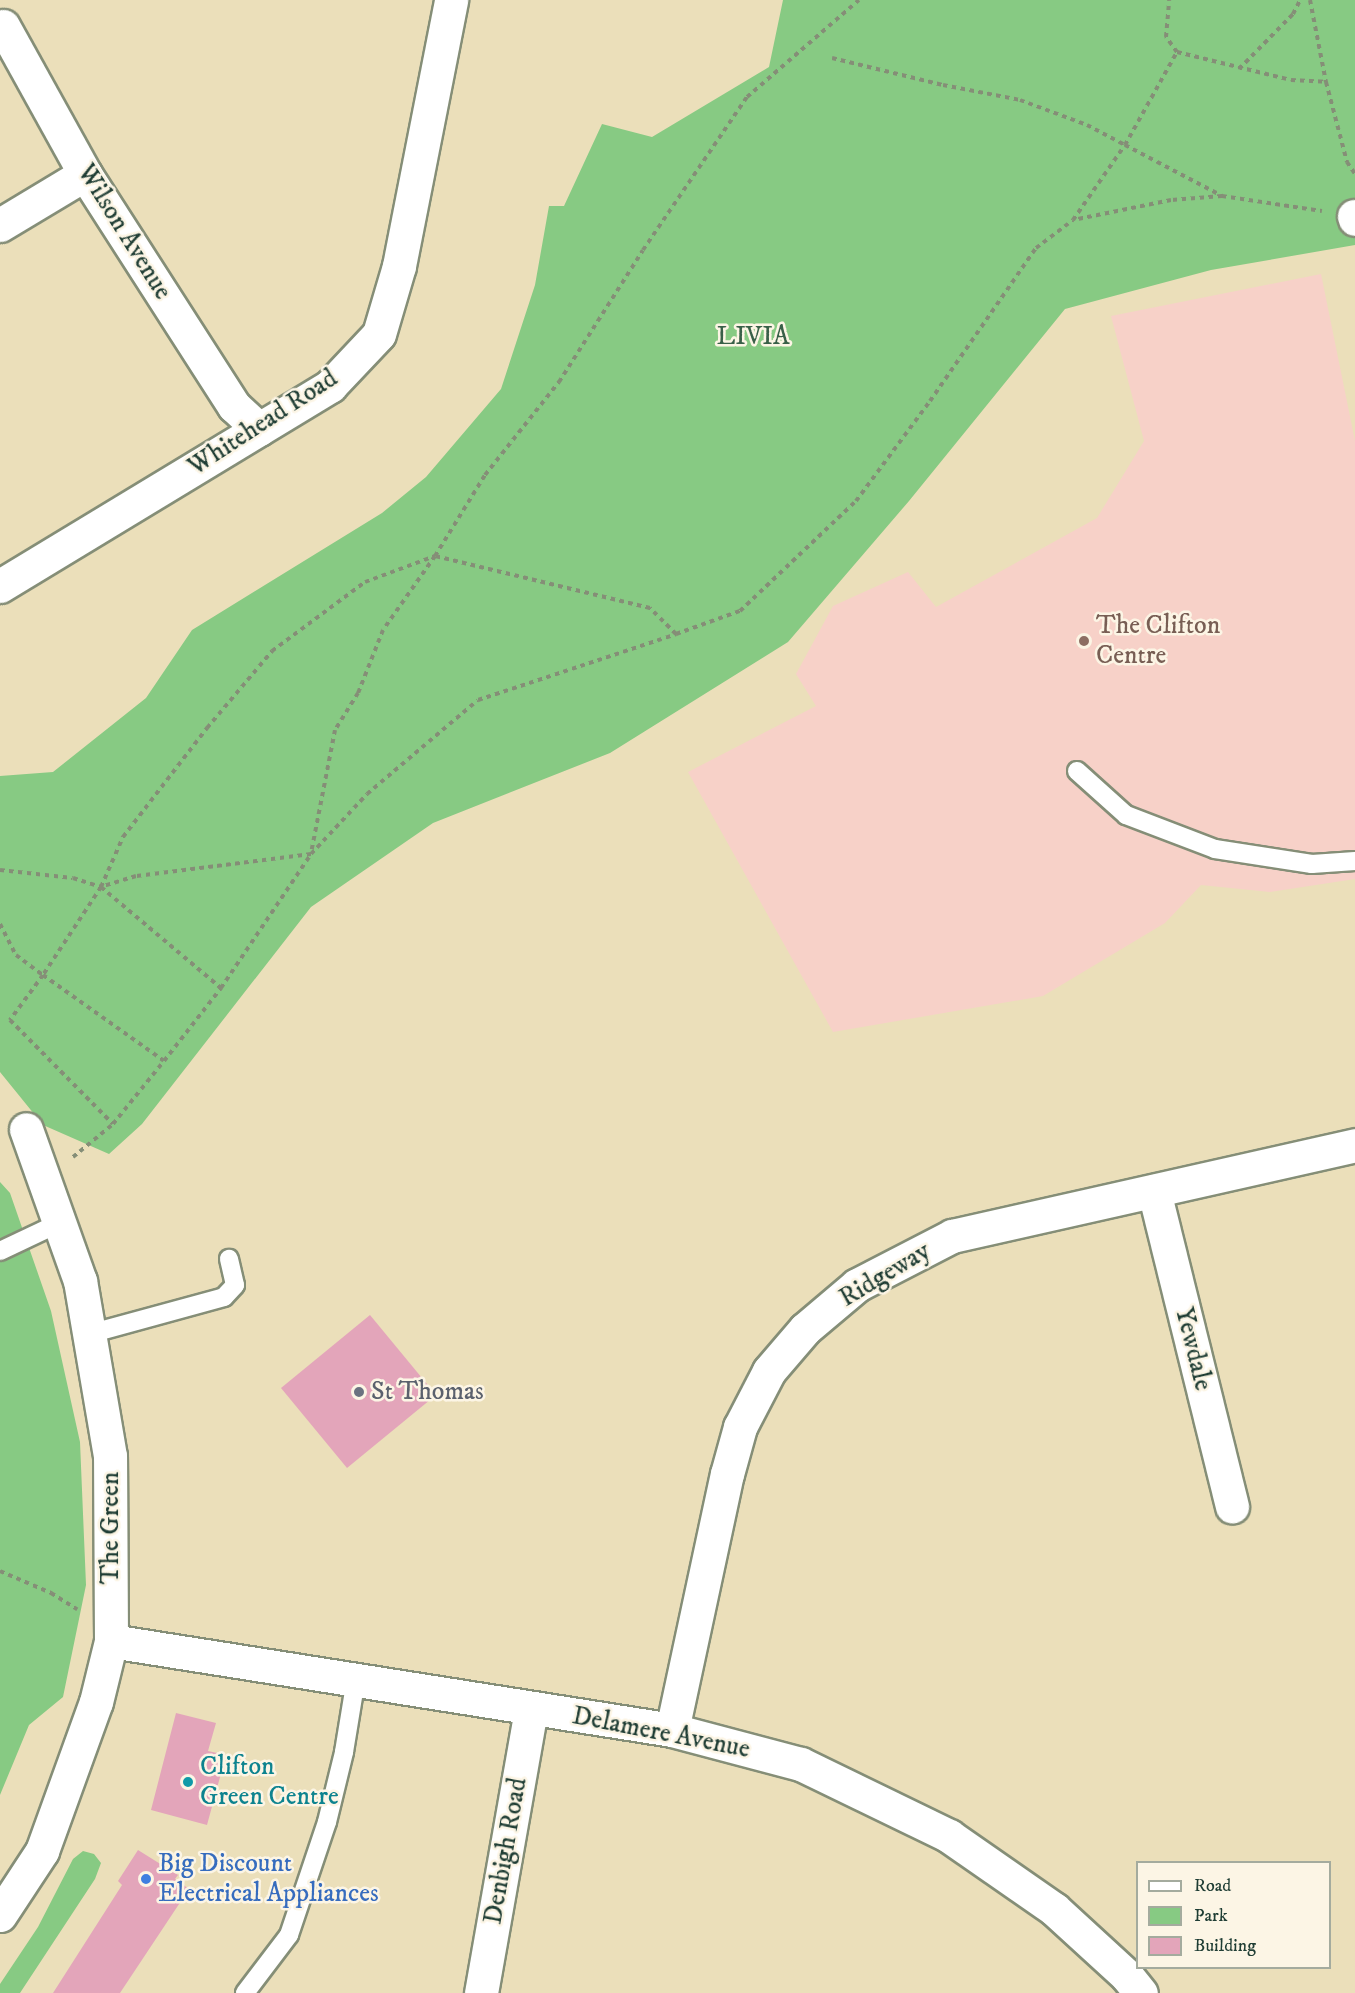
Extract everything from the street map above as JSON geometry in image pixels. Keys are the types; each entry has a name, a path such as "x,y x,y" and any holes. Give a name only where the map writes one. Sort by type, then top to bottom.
{"street":[{"name":"Whitehead Road","path":"0,586 330,386 379,334 399,266 451,0"},
{"name":"Wilson Avenue","path":"3,26 85,174 234,406 259,429"},
{"path":"0,225 85,174"},
{"name":"The Green","path":"0,1915 42,1851 96,1702 111,1641 110,1456 80,1281 26,1129"},
{"name":"Ridgeway","path":"672,1730 727,1474 740,1427 769,1371 805,1329 857,1285 951,1236 1355,1145"},
{"name":"Yewdale","path":"1154,1191 1232,1507"},
{"name":"Delamere Avenue","path":"111,1641 672,1730 801,1764 949,1836 1054,1909 1127,1976 1141,1993"},
{"name":"Denbigh Road","path":"481,1993 531,1708"}],"lane":[{"path":"1077,771 1126,814 1215,849 1312,864 1355,861"},
{"path":"0,1251 59,1223"},
{"path":"89,1334 224,1297 235,1286 229,1259"},
{"path":"245,1993 289,1935 327,1822 344,1752 356,1679"}],"path":[{"path":"311,854 335,730 358,693 383,630 435,556 485,475 559,382 643,250 747,97 859,0"},
{"path":"1169,0 1166,37 1177,52 1291,80 1326,82"},
{"path":"1239,69 1293,14 1300,0"},
{"path":"1310,0 1326,82 1347,162 1355,174"},
{"path":"44,1181 113,1124 221,988 311,854 367,794 478,700 740,611 856,501 930,401 1036,248 1073,220 1125,145 1177,52"},
{"path":"832,58 943,85 1020,100 1087,125 1222,196"},
{"path":"1073,220 1171,200 1222,196 1355,218"},
{"path":"113,1124 10,1020 43,975 101,887 123,837 207,728 272,651 365,582 435,556 650,608 676,634"},
{"path":"101,887 136,876 311,854"},
{"path":"0,870 73,878 101,887 221,988"},
{"path":"0,924 16,955 164,1061"},
{"path":"0,1571 51,1593 80,1611 111,1641"}],"shaded area":[{"name":"The Clifton Centre","path":"1321,274 1355,441 1355,879 1270,892 1201,885 1165,923 1043,996 833,1032 688,772 816,706 796,674 833,606 908,572 936,607 1097,518 1144,441 1111,316"}],"green space":[{"name":"LIVIA","path":"783,0 1355,0 1355,245 1211,270 1065,309 909,501 788,642 610,753 433,823 311,907 142,1124 109,1154 43,1125 0,1072 0,776 53,772 146,698 192,630 382,513 426,477 501,389 535,285 549,206 564,206 602,124 652,137 769,67"},
{"path":"0,1182 10,1193 51,1311 80,1442 86,1585 63,1697 29,1725 0,1795"},
{"path":"83,1851 94,1854 101,1863 95,1879 20,1993 0,1993 0,1984 38,1927 73,1859"}],"building":[{"name":"St Thomas","path":"370,1315 436,1395 347,1468 281,1388"},
{"name":"Clifton Green Centre","path":"176,1713 216,1723 208,1751 226,1755 207,1825 151,1810"},
{"path":"138,1850 178,1875 175,1879 189,1889 120,1993 53,1993 122,1885 118,1881"}],"place":[{"name":"The Clifton Centre","path":"1084,641"},
{"name":"St Thomas","path":"359,1392"},
{"name":"Clifton Green Centre","path":"188,1782"},
{"name":"Big Discount Electrical Appliances","path":"146,1879"}]}
